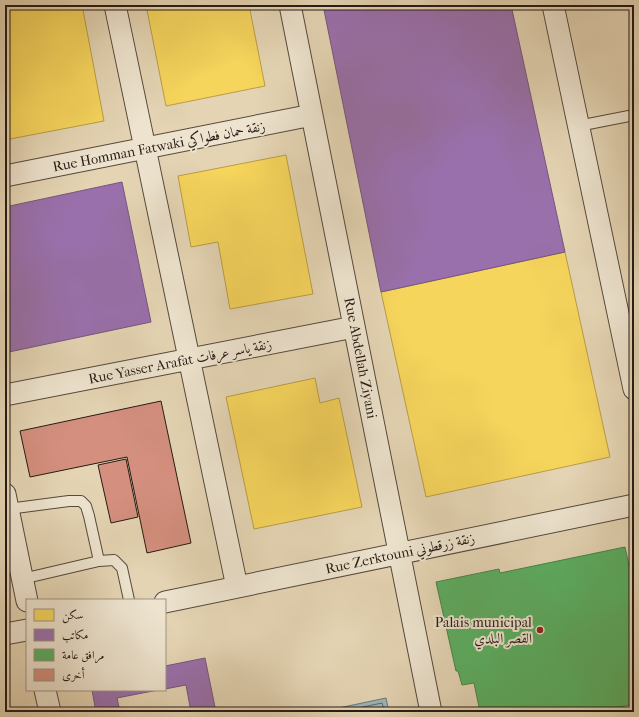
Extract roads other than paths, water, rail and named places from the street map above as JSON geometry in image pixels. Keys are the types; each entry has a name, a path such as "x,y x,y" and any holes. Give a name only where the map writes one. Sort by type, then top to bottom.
{"street":[{"path":"115,5 238,587"},
{"name":"Rue Abdellah Ziyani","path":"290,5 431,712"},
{"path":"553,5 634,389"},
{"name":"Rue Homman Fatwaki زنقة حمان فطواكي","path":"5,176 312,115"},
{"name":"Rue Yasser Arafat زنقة ياسر عرفات","path":"5,395 354,327"},
{"path":"6,502 27,599"},
{"name":"Rue Zerktouni زنقة زرقطوني","path":"166,602 634,505"},
{"path":"5,634 26,630"},
{"path":"45,691 50,712"}],"lane":[{"path":"578,126 634,115"},
{"path":"6,502 81,501 86,506 89,516 99,561"},
{"path":"22,579 99,561 114,560 119,564 124,575 129,599"}],"water":[{"path":"386,698 389,712 330,712 329,710"}],"place":[{"name":"Palais municipal القصر البلدي","path":"540,630"}]}
